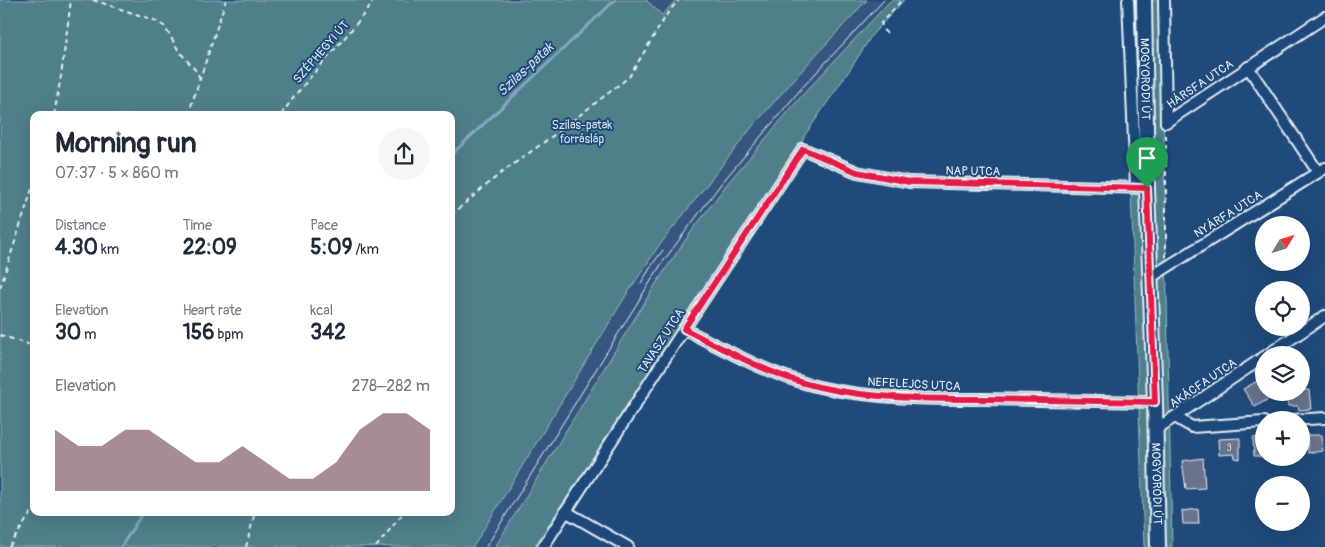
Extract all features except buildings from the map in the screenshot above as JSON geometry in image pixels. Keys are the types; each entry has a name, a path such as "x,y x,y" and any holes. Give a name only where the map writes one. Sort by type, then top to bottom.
{"street":[{"name":"MOGYORÓDI ÚT","path":"1128,0 1141,187 1151,278 1158,547"},
{"name":"MOGYORÓDI ÚT","path":"1141,187 1144,0"},
{"name":"HÁRSFA UTCA","path":"1164,0 1166,122"},
{"name":"HÁRSFA UTCA","path":"1166,122 1325,17"},
{"name":"NYÁRFA UTCA","path":"1151,278 1322,170 1248,67"},
{"name":"NAP UTCA","path":"803,149 857,172 909,182 1141,187"},
{"name":"TAVASZ UTCA","path":"542,547 803,149"},
{"path":"1280,346 1325,316"},
{"name":"NEFELEJCS UTCA","path":"684,329 770,371 820,387 888,397 1155,402"},
{"name":"AKÁCFA UTCA","path":"1155,430 1255,363"},
{"path":"1175,417 1192,427 1255,423"},
{"path":"1310,419 1325,418"},
{"path":"565,511 628,547"}],"path":[{"path":"55,111 70,0"},
{"path":"93,0 154,20 164,26 179,51 197,72 200,79"},
{"path":"189,111 226,0"},
{"name":"SZÉPHEGYI ÚT","path":"284,111 305,82 347,36 374,0"},
{"path":"455,212 501,173 629,77 669,11 679,0"},
{"path":"887,33 884,31 881,23 902,0"},
{"path":"1166,122 1166,268"},
{"path":"0,288 30,195"},
{"path":"0,335 30,345"},
{"path":"9,547 30,514"},
{"path":"246,547 254,516"},
{"path":"376,547 401,516"}],"shaded area":[{"path":"647,0 676,0 662,15"},
{"path":"867,0 891,0 727,184 657,282 495,547 473,547 625,297 658,247 752,127"}],"green space":[{"name":"Szilas-patak forrásláp","path":"0,0 647,0 662,15 676,0 867,0 752,127 658,247 625,297 473,547 218,547 214,545 213,547 0,547"},
{"path":"891,0 904,0 872,35 805,135 797,152 534,547 495,547 657,282 686,239 727,184 799,99"},
{"path":"1124,0 1161,0 1172,547 1144,547"}],"waterway":[{"name":"Szilas-patak","path":"455,151 615,0"},
{"name":"Szilas-patak","path":"121,547 140,516"}],"tram line":[{"path":"486,547 662,263 720,185 800,90 884,0"},
{"path":"641,283 663,250"}],"route":[{"path":"803,149 857,172 909,182 1147,188 1155,402 888,397 820,387 770,371 684,329 803,149"}]}
